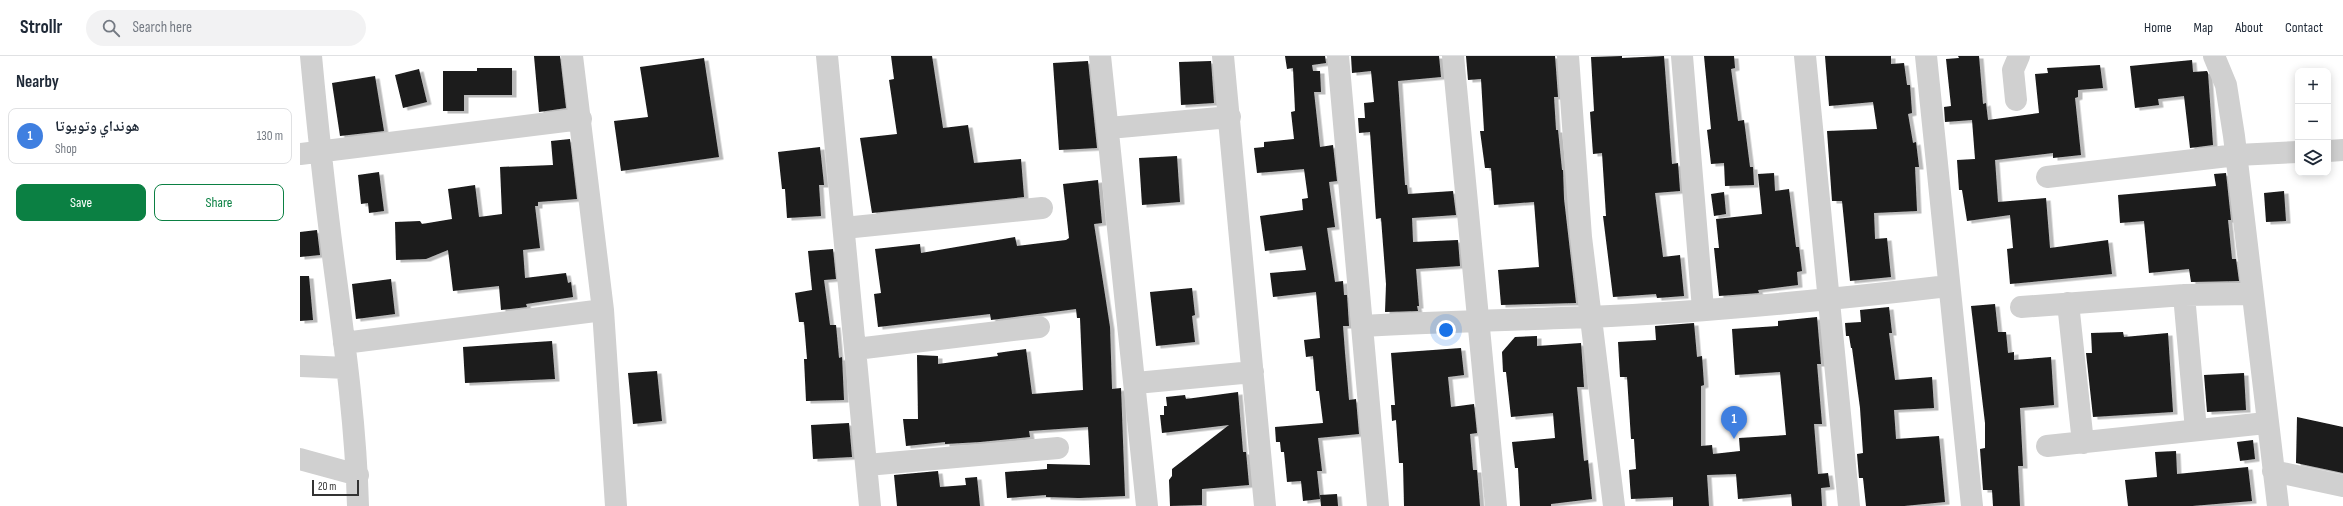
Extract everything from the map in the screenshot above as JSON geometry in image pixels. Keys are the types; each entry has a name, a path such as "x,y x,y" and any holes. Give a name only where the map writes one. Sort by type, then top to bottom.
{"street":[{"path":"311,56 310,153 344,343 358,475 358,506"},
{"path":"572,56 581,119 603,310 616,506"},
{"path":"827,56 870,506"},
{"path":"1100,56 1136,383 1147,506"},
{"path":"1223,56 1230,117 1265,506"},
{"path":"1338,56 1378,506"},
{"path":"1452,56 1496,506"},
{"path":"1568,56 1581,237 1614,506"},
{"path":"1682,56 1703,309"},
{"path":"1805,56 1849,506"},
{"path":"1926,56 1948,286 1972,506"},
{"path":"2016,100 2012,70 2019,56"},
{"path":"2214,56 2226,85 2236,155 2266,423 2278,506"},
{"path":"1109,128 1230,117"},
{"path":"310,153 581,119"},
{"path":"2331,151 2343,150"},
{"path":"2047,177 2236,155 2295,152"},
{"path":"844,228 1042,208"},
{"path":"1363,326 1479,320 1590,317 1828,301 1948,286"},
{"path":"2021,307 2184,295 2252,294"},
{"path":"2184,295 2196,430"},
{"path":"2068,303 2083,443"},
{"path":"344,343 603,310"},
{"path":"856,349 1039,327"},
{"path":"300,366 347,368"},
{"path":"1136,383 1253,372"},
{"path":"2047,446 2266,423"},
{"path":"867,465 1058,448"},
{"path":"300,459 358,475"},
{"path":"2273,472 2343,486"}],"building":[{"path":"534,56 560,56 566,108 539,112"},
{"path":"891,56 932,56 943,128 968,125 974,163 1021,159 1024,197 872,213 860,138 897,134 889,80 894,79"},
{"path":"1285,56 1325,56 1326,63 1312,65 1313,71 1320,71 1321,92 1314,92 1320,147 1333,145 1337,181 1329,182 1335,227 1327,228 1335,282 1343,281 1344,295 1347,295 1349,326 1343,326 1349,400 1356,399 1359,434 1318,438 1322,471 1317,471 1320,499 1303,501 1301,481 1287,482 1284,452 1281,452 1280,442 1276,442 1275,427 1323,423 1319,391 1316,391 1313,356 1306,357 1304,340 1320,338 1316,292 1273,297 1270,273 1306,270 1302,246 1265,251 1260,216 1303,210 1302,199 1308,198 1304,169 1257,173 1254,148 1264,147 1264,142 1294,139 1291,112 1295,111 1293,68 1287,69"},
{"path":"1351,56 1439,56 1441,77 1398,81 1405,185 1407,185 1408,194 1453,191 1456,215 1412,218 1413,242 1458,240 1460,266 1416,269 1419,306 1417,306 1418,311 1385,312 1386,284 1381,218 1376,219 1370,132 1359,133 1358,118 1365,118 1364,103 1374,102 1371,71 1352,73"},
{"path":"1466,56 1555,56 1558,97 1554,97 1556,130 1558,130 1563,170 1564,199 1576,303 1501,305 1498,270 1539,267 1534,202 1494,205 1491,168 1485,168 1480,131 1484,131 1481,79 1468,80"},
{"path":"1622,56 1622,58 1664,56 1672,164 1678,163 1680,191 1655,193 1663,257 1680,255 1684,296 1657,298 1656,294 1613,297 1603,216 1606,216 1602,153 1593,154 1590,112 1594,111 1591,57"},
{"path":"1704,56 1734,56 1735,68 1731,69 1738,121 1744,120 1750,167 1753,167 1754,185 1725,186 1724,163 1711,164 1707,130 1711,129"},
{"path":"1825,56 1891,56 1891,64 1904,63 1907,85 1910,85 1912,113 1908,114 1913,143 1916,142 1919,167 1915,167 1917,211 1874,213 1875,239 1887,238 1891,277 1850,281 1842,201 1832,201 1827,131 1877,129 1873,102 1829,106"},
{"path":"1958,56 1979,56 1983,104 1986,103 1988,120 2039,113 2035,74 2048,73 2047,68 2100,65 2103,88 2078,90 2078,97 2075,98 2081,155 2053,158 2053,153 1995,160 1998,202 2046,198 2050,248 2108,240 2112,274 2010,284 2007,249 2013,248 2010,215 1967,221 1962,190 1959,190 1957,160 1975,159 1972,120 1945,122 1944,107 1951,106 1946,59 1959,58"},
{"path":"704,58 719,157 621,171 614,121 648,117 640,67"},
{"path":"2192,60 2193,72 2207,71 2208,73 2213,145 2190,148 2184,96 2158,99 2159,105 2135,108 2130,66"},
{"path":"1088,61 1097,148 1059,150 1053,63"},
{"path":"1211,61 1214,103 1181,105 1179,62"},
{"path":"477,68 512,68 512,95 464,95 464,111 443,111 443,71 477,71"},
{"path":"419,69 427,102 403,108 395,75"},
{"path":"375,76 384,131 340,136 332,83"},
{"path":"570,139 577,199 538,202 538,206 535,206 540,248 523,250 525,278 566,273 568,283 571,282 573,297 526,304 527,307 501,310 499,286 453,291 448,250 426,259 396,260 395,222 420,221 422,224 452,219 448,189 475,185 479,217 502,214 500,167 553,165 551,141"},
{"path":"820,147 824,185 819,185 821,216 787,218 785,189 782,189 778,152"},
{"path":"1177,156 1180,202 1142,205 1139,158"},
{"path":"379,172 384,211 369,213 368,203 361,204 358,175"},
{"path":"1774,173 1775,191 1789,189 1796,247 1799,247 1802,271 1797,272 1798,285 1758,290 1759,293 1719,296 1714,248 1719,248 1716,219 1762,214 1758,174"},
{"path":"2226,173 2231,220 2228,220 2232,259 2236,259 2239,281 2191,282 2189,269 2149,273 2144,221 2120,223 2118,195 2216,186 2214,174"},
{"path":"1098,180 1102,223 1094,224 1110,327 1112,389 1121,388 1125,496 1079,498 1046,497 1046,495 1007,498 1005,472 1047,469 1047,464 1090,465 1088,427 1029,431 1030,437 980,442 945,444 945,442 906,446 903,419 918,419 917,355 938,356 938,364 998,356 997,353 1026,349 1032,394 1083,390 1080,318 1077,318 1076,309 991,320 990,314 878,327 874,294 881,293 875,249 920,244 921,253 1015,237 1017,246 1066,240 1069,238 1063,184"},
{"path":"2284,191 2286,221 2266,222 2264,193"},
{"path":"1724,192 1726,214 1714,216 1711,194"},
{"path":"317,230 320,255 300,257 300,232"},
{"path":"833,249 836,279 824,280 830,325 836,325 839,358 842,357 844,400 806,401 804,359 807,359 804,322 799,322 795,293 812,290 808,251"},
{"path":"300,276 309,276 313,320 300,321"},
{"path":"391,279 395,314 356,319 352,284"},
{"path":"1192,288 1195,315 1192,316 1195,342 1156,346 1150,292"},
{"path":"1995,304 1998,332 2006,332 2008,353 2014,352 2014,360 2051,357 2054,405 2020,408 2023,466 2018,466 2020,506 1993,506 1992,490 1983,490 1980,449 1985,448 1985,423 1971,306"},
{"path":"1889,307 1892,333 1889,333 1895,380 1932,377 1934,408 1894,410 1896,439 1939,436 1945,502 1904,506 1866,506 1863,478 1859,478 1857,454 1863,453 1860,408 1852,348 1849,336 1846,336 1845,323 1861,322 1860,310"},
{"path":"1817,317 1821,364 1817,364 1822,424 1814,424 1818,474 1828,473 1830,487 1821,488 1822,506 1792,506 1791,494 1738,499 1736,474 1707,475 1709,506 1673,506 1673,497 1631,499 1629,470 1636,469 1634,439 1631,439 1627,377 1620,377 1618,342 1656,340 1655,326 1694,323 1697,357 1702,356 1704,385 1701,386 1701,446 1712,445 1713,454 1740,451 1739,438 1786,435 1780,372 1735,375 1732,329 1778,326 1778,321"},
{"path":"2123,332 2124,337 2168,333 2173,412 2093,417 2086,353 2092,353 2091,333"},
{"path":"1537,336 1537,346 1581,343 1584,387 1577,387 1584,461 1588,460 1592,499 1551,504 1551,506 1520,506 1518,468 1515,468 1512,442 1555,438 1553,413 1511,417 1506,372 1503,372 1502,352 1515,337"},
{"path":"552,341 555,379 465,383 463,347"},
{"path":"1461,348 1464,375 1448,377 1451,407 1474,404 1477,433 1470,434 1473,470 1477,470 1480,506 1404,506 1403,463 1399,463 1396,420 1392,421 1391,405 1395,405 1391,353"},
{"path":"657,371 662,421 633,424 628,373"},
{"path":"2244,373 2246,410 2207,412 2204,375"},
{"path":"1238,392 1243,452 1246,452 1249,485 1202,489 1202,505 1170,506 1169,480 1172,476 1172,469 1229,425 1162,433 1160,415 1164,415 1164,406 1167,406 1166,397 1185,395 1186,399"},
{"path":"2297,417 2343,427 2343,473 2296,463"},
{"path":"849,423 852,457 813,459 811,425"},
{"path":"2253,440 2255,459 2240,461 2237,442"},
{"path":"2176,451 2177,474 2248,467 2252,501 2192,506 2128,506 2125,480 2157,477 2155,452"},
{"path":"938,471 940,487 966,485 965,478 977,477 980,506 897,506 894,475"},
{"path":"1337,494 1338,506 1321,506 1320,495"}],"place":[{"name":"هونداي وتويوتا","path":"1734,439"}]}
